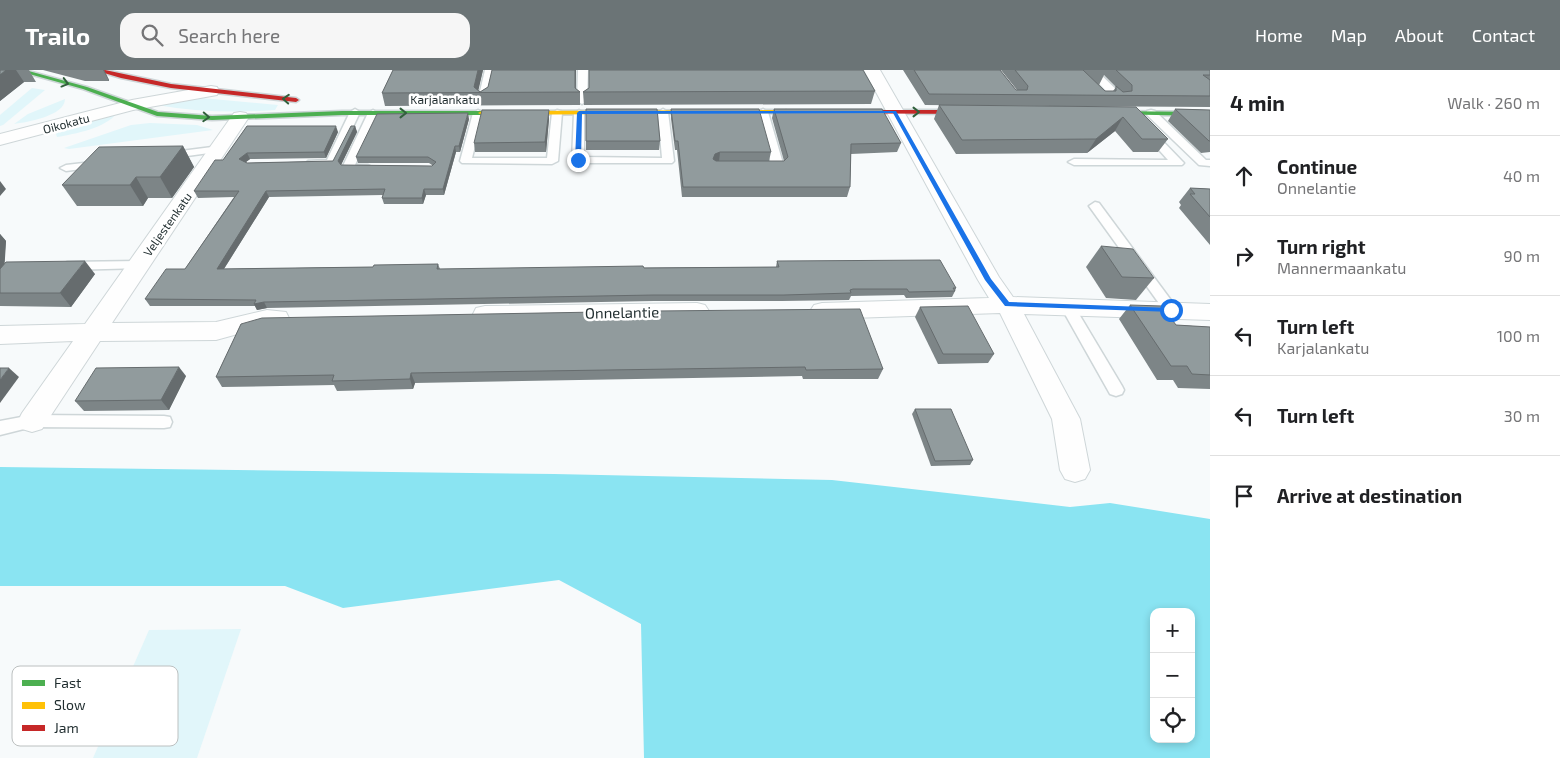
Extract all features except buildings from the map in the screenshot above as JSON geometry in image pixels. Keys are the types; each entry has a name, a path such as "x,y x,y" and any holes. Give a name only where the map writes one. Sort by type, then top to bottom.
{"main road":[{"name":"Karjalankatu","path":"18,70 85,88 157,114 212,118 355,112 763,112 889,102 986,112"},
{"path":"98,70 122,76 211,91 308,100"},
{"path":"1104,99 1125,99"},
{"name":"Karjalankatu","path":"342,101 398,101"},
{"path":"1091,113 1210,114"}],"street":[{"path":"872,70 989,280 1007,304 1066,419 1075,470"},
{"path":"122,76 131,88 133,96 132,105"},
{"name":"Oikokatu","path":"0,140 132,105 211,91"},
{"name":"Oikokatu","path":"114,125 132,105"},
{"name":"Oikokatu","path":"0,148 78,137 157,114"},
{"name":"Veljestenkatu","path":"32,421 220,149 240,117"},
{"path":"801,311 938,308 1007,304 1210,312"},
{"name":"Onnelantie","path":"466,314 723,311"},
{"path":"0,335 216,331 267,318 297,317"}],"lane":[{"path":"483,100 490,70"},
{"path":"582,100 583,70"},
{"path":"1091,70 1125,99"},
{"path":"304,163 331,163 355,112"},
{"path":"373,112 348,168 375,168"},
{"path":"579,113 578,160 668,161 663,112"},
{"path":"749,167 778,167 763,112"},
{"path":"478,113 466,161 552,161 557,113"},
{"path":"1074,162 1178,163 1129,113"},
{"path":"1151,113 1204,163 1210,163"},
{"path":"153,157 220,149"},
{"path":"66,168 114,162"},
{"path":"1095,206 1171,310"},
{"path":"50,267 139,265"},
{"path":"1068,307 1116,390"},
{"path":"0,428 32,421 164,422"}],"shaded area":[{"path":"32,88 45,90 0,126 0,115"},
{"path":"202,98 278,105 275,110 230,112 157,105 182,99"},
{"path":"65,99 59,110 52,114 36,120 14,124 28,114"},
{"path":"116,114 105,123 81,132 57,137 55,131"},
{"path":"150,123 197,125 213,130 69,149 64,148 131,125"},
{"path":"0,467 554,474 832,480 1070,507 1110,503 1210,519 1210,758 644,758 641,624 559,580 343,608 285,586 0,586"},
{"path":"241,629 197,758 93,758 98,746 178,746 178,666 133,666 149,630"}],"traffic: fast":[{"path":"18,70 85,88 157,114 212,118 342,113 482,113"},
{"path":"1104,113 1210,114"}],"traffic: slow":[{"path":"482,113 786,112"}],"traffic: jam":[{"path":"97,70 171,86 296,100"},
{"path":"786,112 974,112"}],"route":[{"path":"578,160 579,113 895,112 989,280 1007,304 1171,310"}]}
